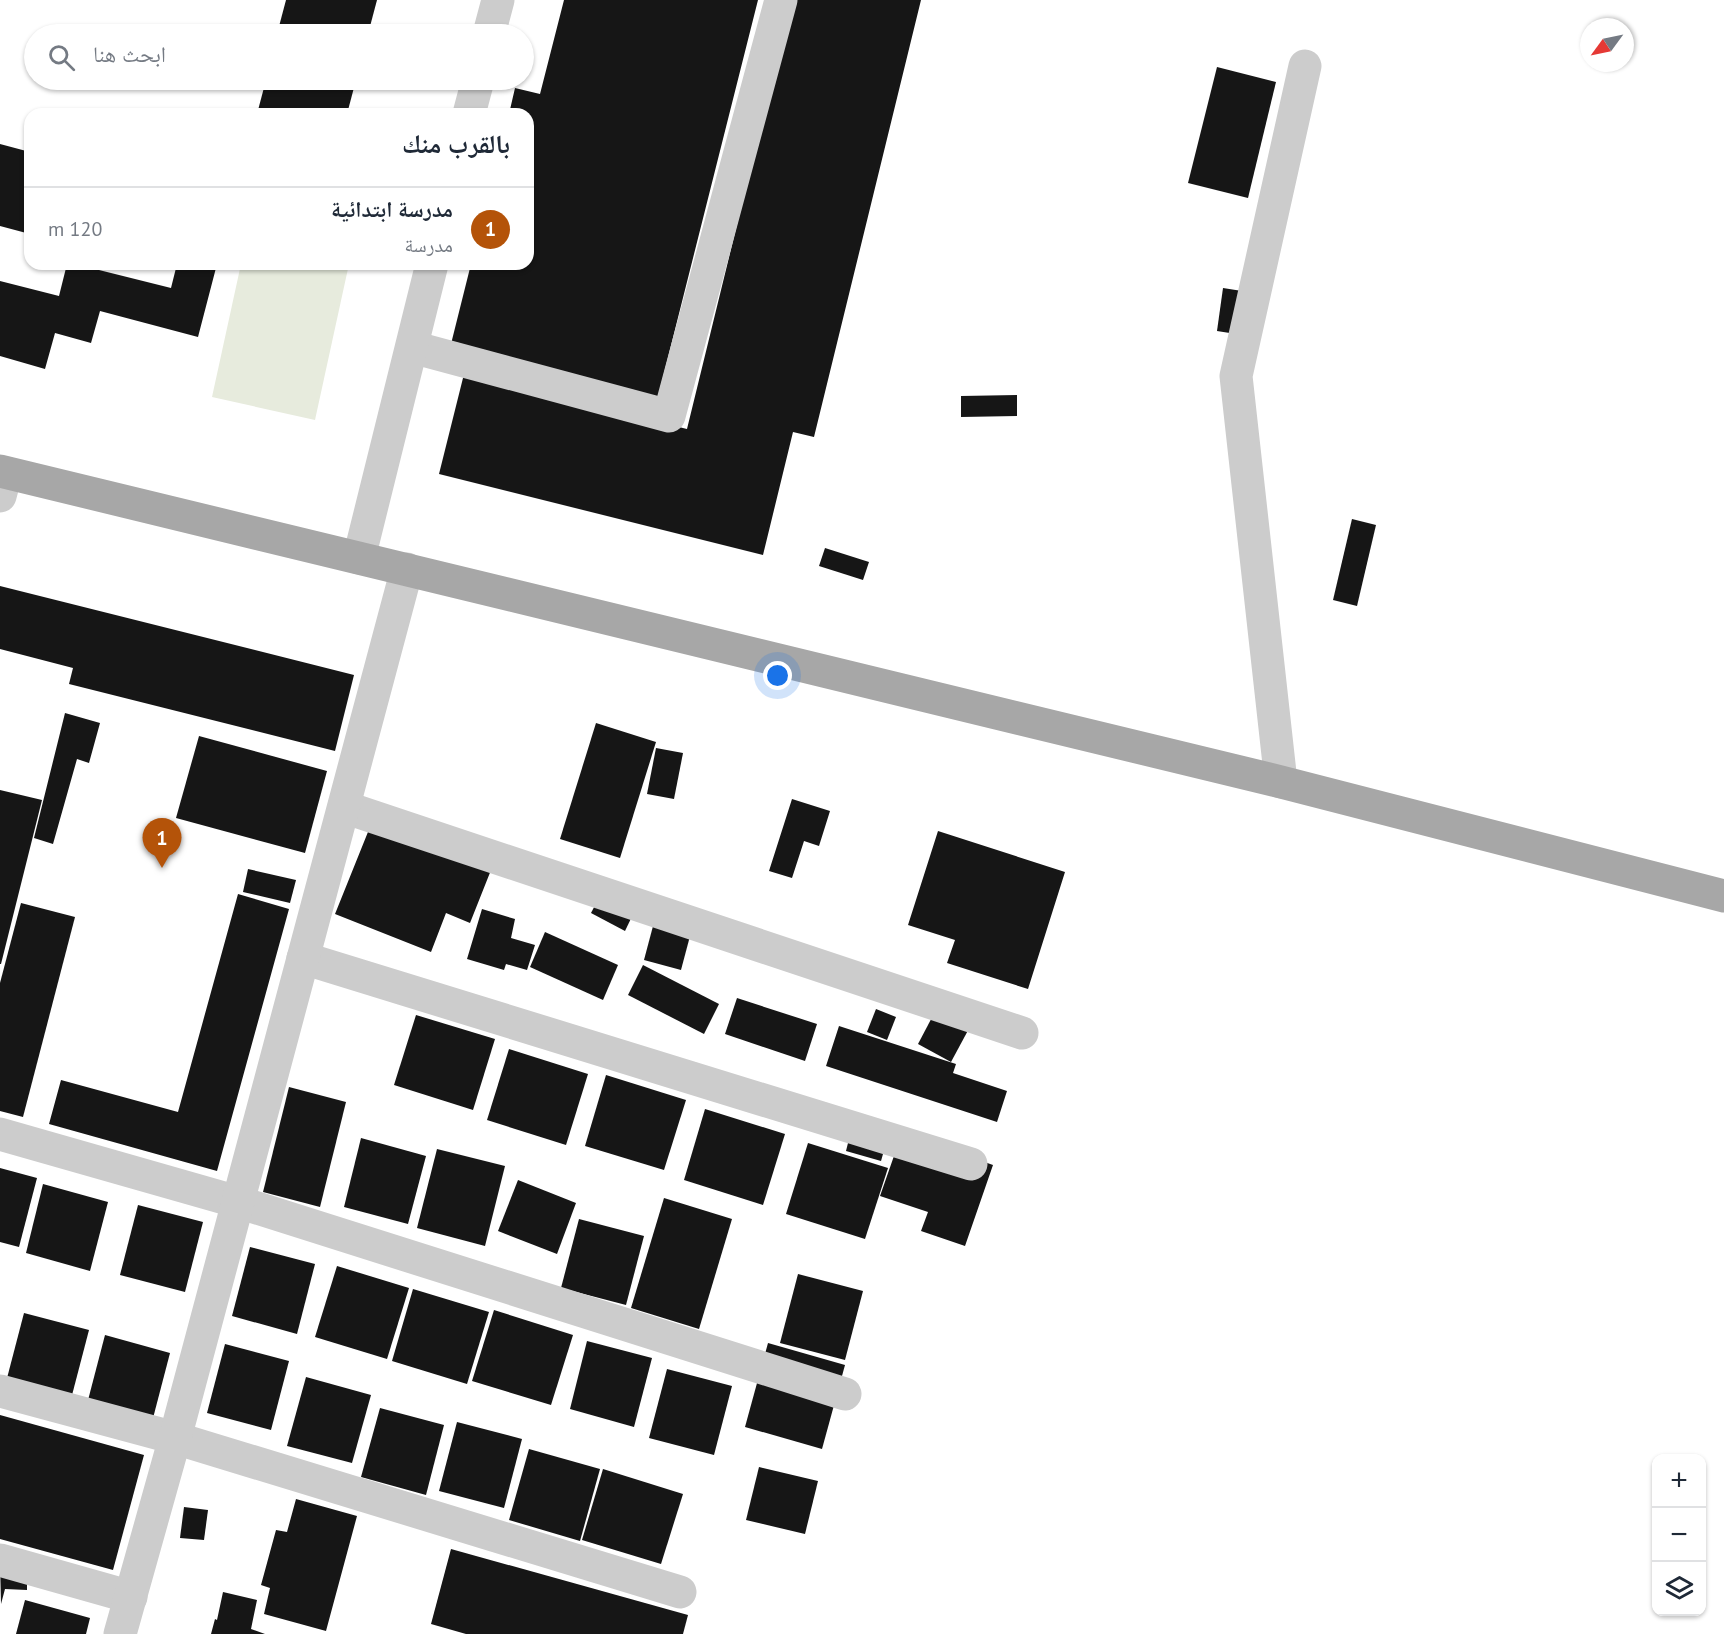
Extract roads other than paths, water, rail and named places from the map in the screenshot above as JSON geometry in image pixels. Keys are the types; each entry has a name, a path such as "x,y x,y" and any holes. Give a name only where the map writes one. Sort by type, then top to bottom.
{"main road":[{"path":"2,480 407,569 1281,782 1724,896"}],"street":[{"path":"492,24 498,0"},
{"path":"412,347 669,416 781,0"},
{"path":"1281,782 1236,376 1305,66"},
{"path":"471,108 475,90"},
{"path":"359,558 431,270"},
{"path":"120,1634 175,1438 407,569"},
{"path":"344,807 1022,1033"},
{"path":"303,958 971,1164"},
{"path":"0,1134 238,1202 845,1394"},
{"path":"0,1391 175,1438 680,1592"},
{"path":"0,1560 130,1597"}],"place":[{"name":"مدرسة ابتدائية","path":"162,868"}]}
